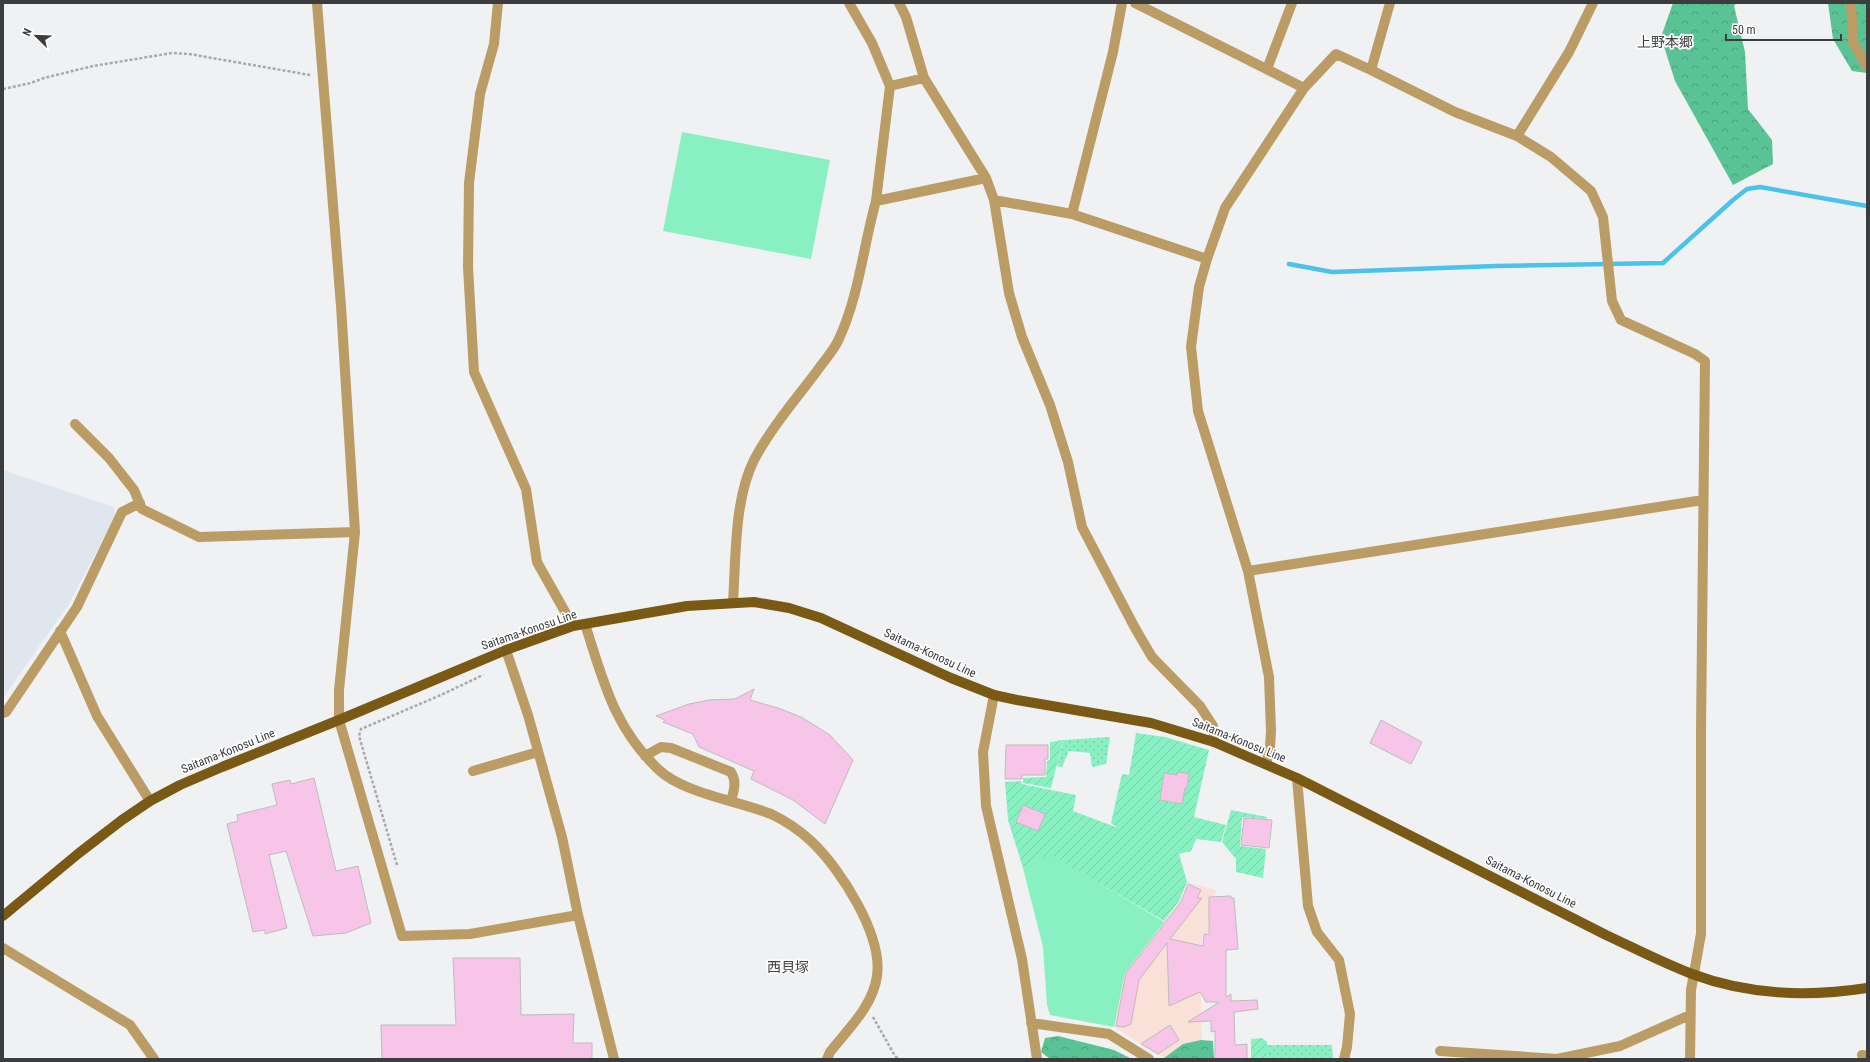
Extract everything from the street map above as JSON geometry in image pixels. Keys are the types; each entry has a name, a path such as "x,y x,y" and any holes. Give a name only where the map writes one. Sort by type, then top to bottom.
{"main road":[{"name":"Saitama-Konosu Line","path":"3,916 101,836 150,801 180,785 222,766 339,720 506,650 573,626 687,606 733,602 772,604 821,618 952,678 994,695 1151,723 1214,742 1297,778 1613,938 1693,974 1745,988 1772,992 1812,994 1867,988"}],"street":[{"path":"317,3 341,306 355,532 339,690 339,720 402,936 470,934 578,914"},
{"path":"498,3 494,44 480,94 469,183 468,267 474,372 526,490 537,562 573,626"},
{"path":"733,602 738,524 744,488 752,467 770,435 838,342 854,298 866,236 876,201 890,86 872,43 848,3"},
{"path":"899,3 906,17 924,78 986,178 994,200 1009,293 1022,337 1050,406 1068,462 1082,527 1135,628 1152,657 1200,706 1213,726 1214,742"},
{"path":"1072,214 1113,52 1122,3"},
{"path":"1135,3 1304,88"},
{"path":"1267,69 1292,3"},
{"path":"1371,70 1390,3"},
{"path":"1517,136 1569,52 1592,3"},
{"path":"1851,3 1853,42 1867,67"},
{"path":"1266,764 1271,731 1270,677 1248,571 1198,411 1191,347 1200,287 1207,259 1226,208 1304,88 1336,54 1454,112 1517,136 1551,157 1591,191 1603,217 1612,301 1621,320 1695,354 1705,361 1701,934 1693,974 1690,1015 1690,1059"},
{"path":"890,86 924,78"},
{"path":"876,201 986,178"},
{"path":"994,200 1072,214 1207,259"},
{"path":"76,424 109,458 134,490 142,509 199,537 355,532"},
{"path":"1248,571 1703,500"},
{"path":"3,713 6,712 77,607 122,512 140,503"},
{"path":"585,624 616,712 631,738 645,756 670,779 770,814 791,824 812,841 842,878 871,931 877,952 877,975 872,994 865,1007 830,1052 827,1059"},
{"path":"60,631 97,716 150,801"},
{"path":"506,650 538,752 562,837 578,914 614,1059"},
{"path":"994,695 983,752 986,806 1022,959 1037,1059"},
{"path":"645,756 661,748 671,748 731,772 735,779 731,801"},
{"path":"473,771 538,752"},
{"path":"1297,778 1308,906 1317,932 1339,960 1350,1014 1347,1047 1344,1059"},
{"path":"3,948 130,1025 154,1059"},
{"path":"1440,1051 1491,1057 1557,1059 1620,1046 1690,1015"},
{"path":"1031,1023 1109,1034 1149,1059"}],"path":[{"path":"3,89 93,66 172,53 189,54 323,77"},
{"path":"397,865 359,736 361,729 464,685 484,674"},
{"path":"865,1007 873,1016 895,1056 899,1059"}],"shaded area":[{"path":"3,470 114,507 115,516 69,604 3,698"},
{"path":"1188,882 1216,890 1212,907 1213,918 1208,919 1208,932 1203,933 1200,961 1202,1040 1183,1044 1164,1058 1114,1027 1125,973 1180,901"}],"green space":[{"path":"1673,3 1736,3 1734,6 1745,52 1748,109 1772,140 1773,164 1733,185 1675,81 1661,37"},
{"path":"1828,3 1867,3 1867,73 1852,71 1833,39"},
{"path":"682,132 830,160 811,259 663,231"},
{"path":"1136,733 1165,737 1209,750 1194,817 1226,825 1221,842 1196,839 1191,851 1179,854 1187,882 1179,901 1164,921 1049,854 1023,868 1008,820 1005,782 1021,781 1022,784 1076,795 1073,811 1118,828 1111,823 1122,774 1129,775"},
{"path":"1110,737 1106,764 1092,767 1090,753 1069,751 1062,767 1057,766 1063,740"},
{"path":"1063,740 1051,788 1023,783 1023,778 1046,777 1047,761 1050,760 1050,742"},
{"path":"1231,810 1267,817 1266,819 1242,817 1240,846 1266,849 1263,878 1236,872 1236,859 1222,842"},
{"path":"1049,853 1164,922 1125,973 1114,1027 1050,1015 1047,1005 1043,947 1023,868"},
{"path":"1058,1036 1114,1050 1132,1059 1050,1059 1041,1052 1045,1038"},
{"path":"1262,1038 1267,1042 1267,1059 1251,1059 1251,1039"},
{"path":"1201,1040 1213,1041 1214,1059 1164,1058 1183,1044"},
{"path":"1267,1045 1332,1045 1333,1058 1267,1059"}],"building":[{"path":"754,689 750,700 778,708 801,717 830,735 853,760 825,824 793,800 751,779 754,771 699,747 693,734 663,722 665,720 656,716 689,704 709,700 735,699"},
{"path":"1381,720 1422,742 1411,764 1370,743"},
{"path":"1006,745 1048,745 1048,759 1045,759 1045,775 1022,775 1022,779 1005,779"},
{"path":"1178,772 1189,774 1187,788 1185,788 1182,804 1160,800 1164,773 1177,775"},
{"path":"314,778 336,871 358,866 371,923 346,933 313,936 286,851 269,855 287,928 265,934 265,930 253,932 227,824 238,821 237,815 277,805 272,784 290,780 291,784"},
{"path":"1023,805 1045,814 1038,831 1016,822"},
{"path":"1244,818 1272,820 1269,848 1241,845"},
{"path":"1188,884 1201,890 1197,898 1202,898 1170,939 1203,946 1204,934 1209,934 1209,897 1231,896 1231,898 1234,898 1238,949 1226,950 1226,997 1231,994 1231,1001 1257,1000 1258,1009 1234,1012 1235,1045 1247,1044 1247,1059 1215,1059 1215,1031 1211,1032 1211,1021 1188,1022 1219,1002 1206,1002 1200,992 1169,1006 1167,943 1139,980 1131,1024 1124,1027 1116,1026 1126,973 1181,902"},
{"path":"453,958 520,958 521,1015 574,1014 573,1043 592,1043 592,1059 382,1059 381,1025 456,1025"},
{"path":"1170,1025 1179,1040 1158,1054 1141,1044"}],"waterway":[{"path":"1289,264 1332,272 1496,266 1663,263 1747,189 1760,187 1867,206"}],"district":[{"name":"上野本郷","path":"1665,42"},
{"name":"西貝塚","path":"788,967"}]}
